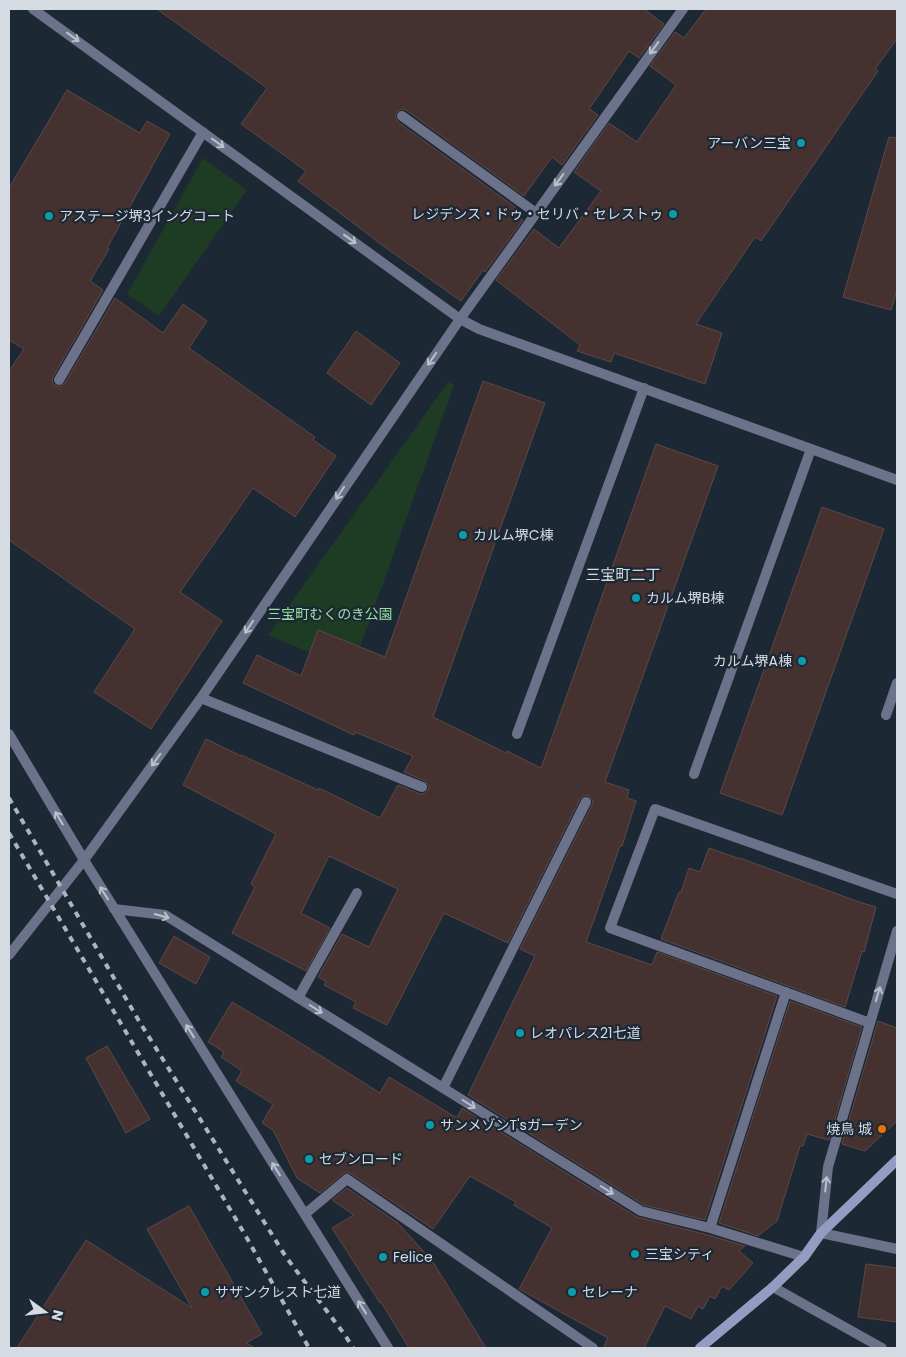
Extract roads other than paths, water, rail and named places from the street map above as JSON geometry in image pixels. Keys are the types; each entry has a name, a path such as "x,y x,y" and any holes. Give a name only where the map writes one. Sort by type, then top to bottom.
{"street":[{"path":"33,9 460,319 479,329 897,480"},
{"path":"9,955 84,860 201,698 460,319 683,9"},
{"path":"402,116 536,213"},
{"path":"59,380 203,132"},
{"path":"517,734 644,388"},
{"path":"694,774 811,449"},
{"path":"886,715 897,683"},
{"path":"201,698 422,787"},
{"path":"9,734 114,909 388,1348"},
{"path":"444,1088 586,802"},
{"path":"870,1023 610,928 655,809 897,894"},
{"path":"298,998 357,893"},
{"path":"114,909 165,915 641,1211 710,1228 804,1257"},
{"path":"821,1233 828,1167 897,931"},
{"path":"710,1228 786,992"},
{"path":"700,1348 773,1287 804,1257 821,1233 897,1160"},
{"path":"305,1214 348,1179 593,1348"},
{"path":"821,1233 897,1249"},
{"path":"773,1287 882,1348"}],"railway":[{"path":"9,798 139,1021 286,1257 353,1348"},
{"path":"9,833 244,1233 309,1348"}],"place":[{"name":"アーバン三宝","path":"801,143"},
{"name":"レジデンス・ドゥ・セリバ・セレストゥ","path":"673,214"},
{"name":"アステージ堺3イングコート","path":"49,216"},
{"name":"カルム堺C棟","path":"463,535"},
{"name":"カルム堺B棟","path":"636,598"},
{"name":"カルム堺A棟","path":"802,661"},
{"name":"レオパレス21七道","path":"520,1033"},
{"name":"サンメゾンT'sガーデン","path":"430,1125"},
{"name":"焼鳥 城","path":"882,1129"},
{"name":"セブンロード","path":"309,1159"},
{"name":"三宝シティ","path":"635,1254"},
{"name":"Felice","path":"383,1257"},
{"name":"サザンクレスト七道","path":"205,1292"},
{"name":"セレーナ","path":"572,1292"}],"district":[{"name":"三宝町二丁","path":"623,575"}],"park label":[{"name":"三宝町むくのき公園","path":"330,614"}]}
